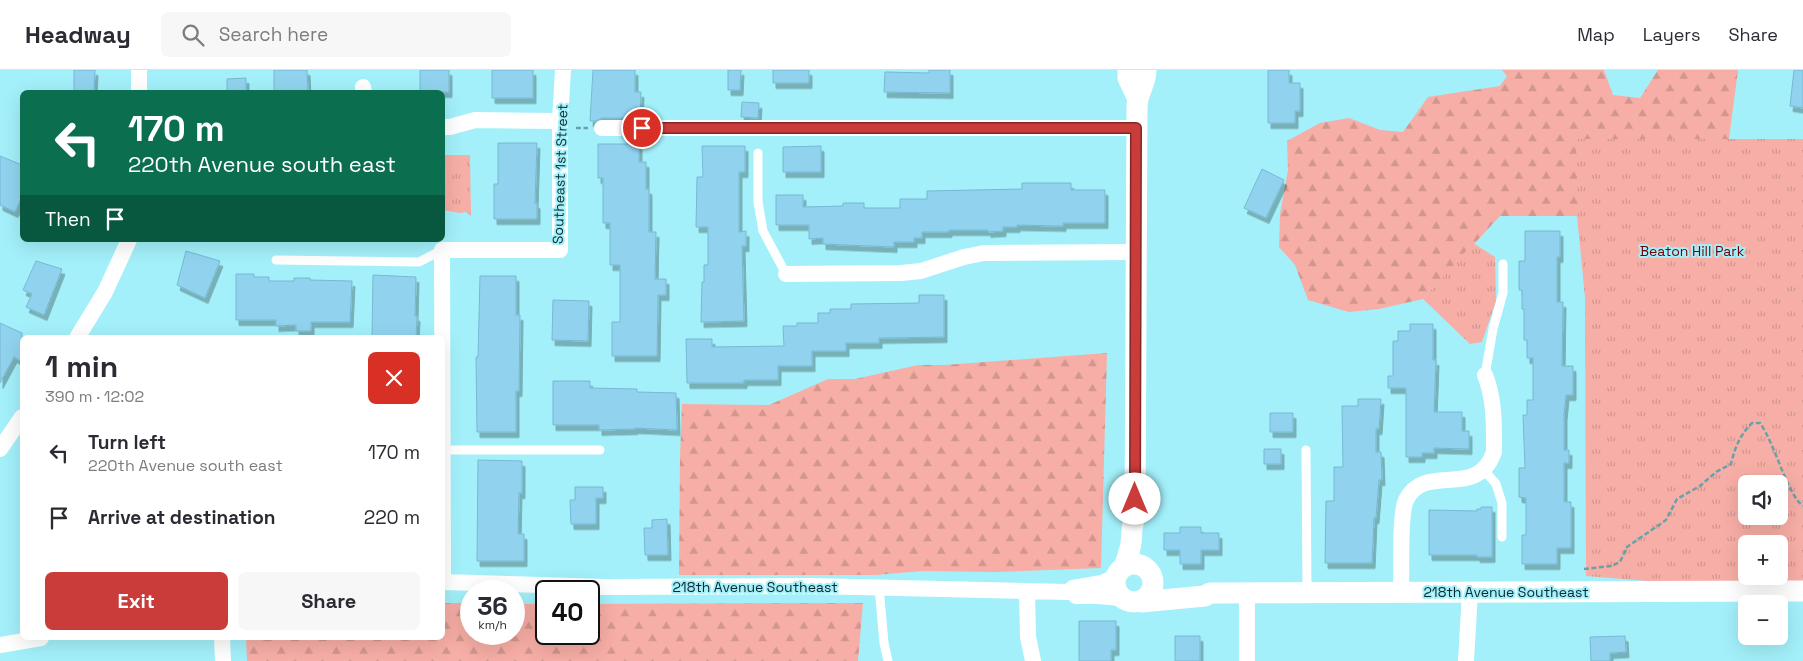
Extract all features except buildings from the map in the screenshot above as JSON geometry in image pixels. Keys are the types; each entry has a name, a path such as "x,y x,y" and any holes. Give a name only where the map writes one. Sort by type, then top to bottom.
{"street":[{"path":"138,70 138,90"},
{"name":"Southeast 1st Street","path":"442,250 560,250 560,121 563,70"},
{"path":"1128,70 1128,78 1137,97"},
{"path":"1135,518 1140,523 1150,593 1132,600 1118,593 1115,586 1120,571 1128,557 1131,524 1135,518 1136,128 1137,97 1146,79 1146,70"},
{"path":"445,128 475,120 560,121"},
{"path":"602,128 1136,128"},
{"path":"79,335 105,292 128,242"},
{"path":"442,250 442,335"},
{"path":"786,274 901,273 920,271 964,257 984,253 1135,252"},
{"path":"1401,592 1403,516 1406,500 1414,491 1428,482 1469,478 1484,470 1494,452 1491,390 1485,375"},
{"path":"0,448 20,420"},
{"path":"1120,571 1131,564 1138,564 1148,573"},
{"name":"218th Avenue Southeast","path":"1068,592 1073,588 1102,583 1120,571"},
{"name":"218th Avenue Southeast","path":"1148,573 1173,587 1203,589 1210,593"},
{"name":"218th Avenue Southeast","path":"445,582 607,587 879,587 1068,592 1074,596 1097,596 1132,600 1204,596 1210,593 1803,591"},
{"path":"1027,592 1028,637 1033,661"},
{"path":"1466,661 1470,592"},
{"path":"1247,593 1247,661"},
{"path":"0,645 29,640"},
{"path":"222,640 224,661"}],"lane":[{"path":"758,153 758,202 763,231 786,274"},
{"path":"276,260 418,262 442,250"},
{"path":"1485,375 1493,329 1503,293 1503,264"},
{"path":"445,450 600,450"},
{"path":"1306,450 1307,592"},
{"path":"1484,470 1496,484 1502,503 1502,537"},
{"path":"879,587 884,643 888,661"}],"path":[{"path":"560,121 573,128 602,128"},
{"path":"1584,569 1611,566 1620,562 1627,547 1666,520 1677,499 1700,486 1716,472 1731,464 1734,451 1742,434 1752,423 1760,424 1768,434 1793,494 1803,506"}],"green space":[{"path":"1502,70 1604,70 1613,95 1640,98 1658,70 1738,70 1729,139 1585,354 1585,296 1577,216 1500,216 1423,299 1379,309 1349,312 1308,300 1295,265 1279,247 1280,214 1288,170 1287,141 1320,123 1349,118 1380,130 1403,132 1428,97 1500,86 1507,76"},
{"name":"Beaton Hill Park","path":"1576,139 1803,139 1803,585 1788,585 1788,535 1738,535 1738,585 1696,585 1586,576 1585,296 1578,216"},
{"path":"445,155 470,155 471,216 466,212 445,210"},
{"path":"1473,243 1495,257 1496,301 1482,342 1470,344 1423,299"},
{"path":"1107,353 1101,568 995,572 923,571 876,575 679,575 682,404 769,405 828,379 855,379 918,365 945,365"},
{"path":"445,603 460,603 460,645 525,645 525,604 535,604 535,645 600,645 600,604 863,603 858,661 247,661 246,640 445,640"}],"route":[{"path":"642,128 1136,128 1135,499"}]}
